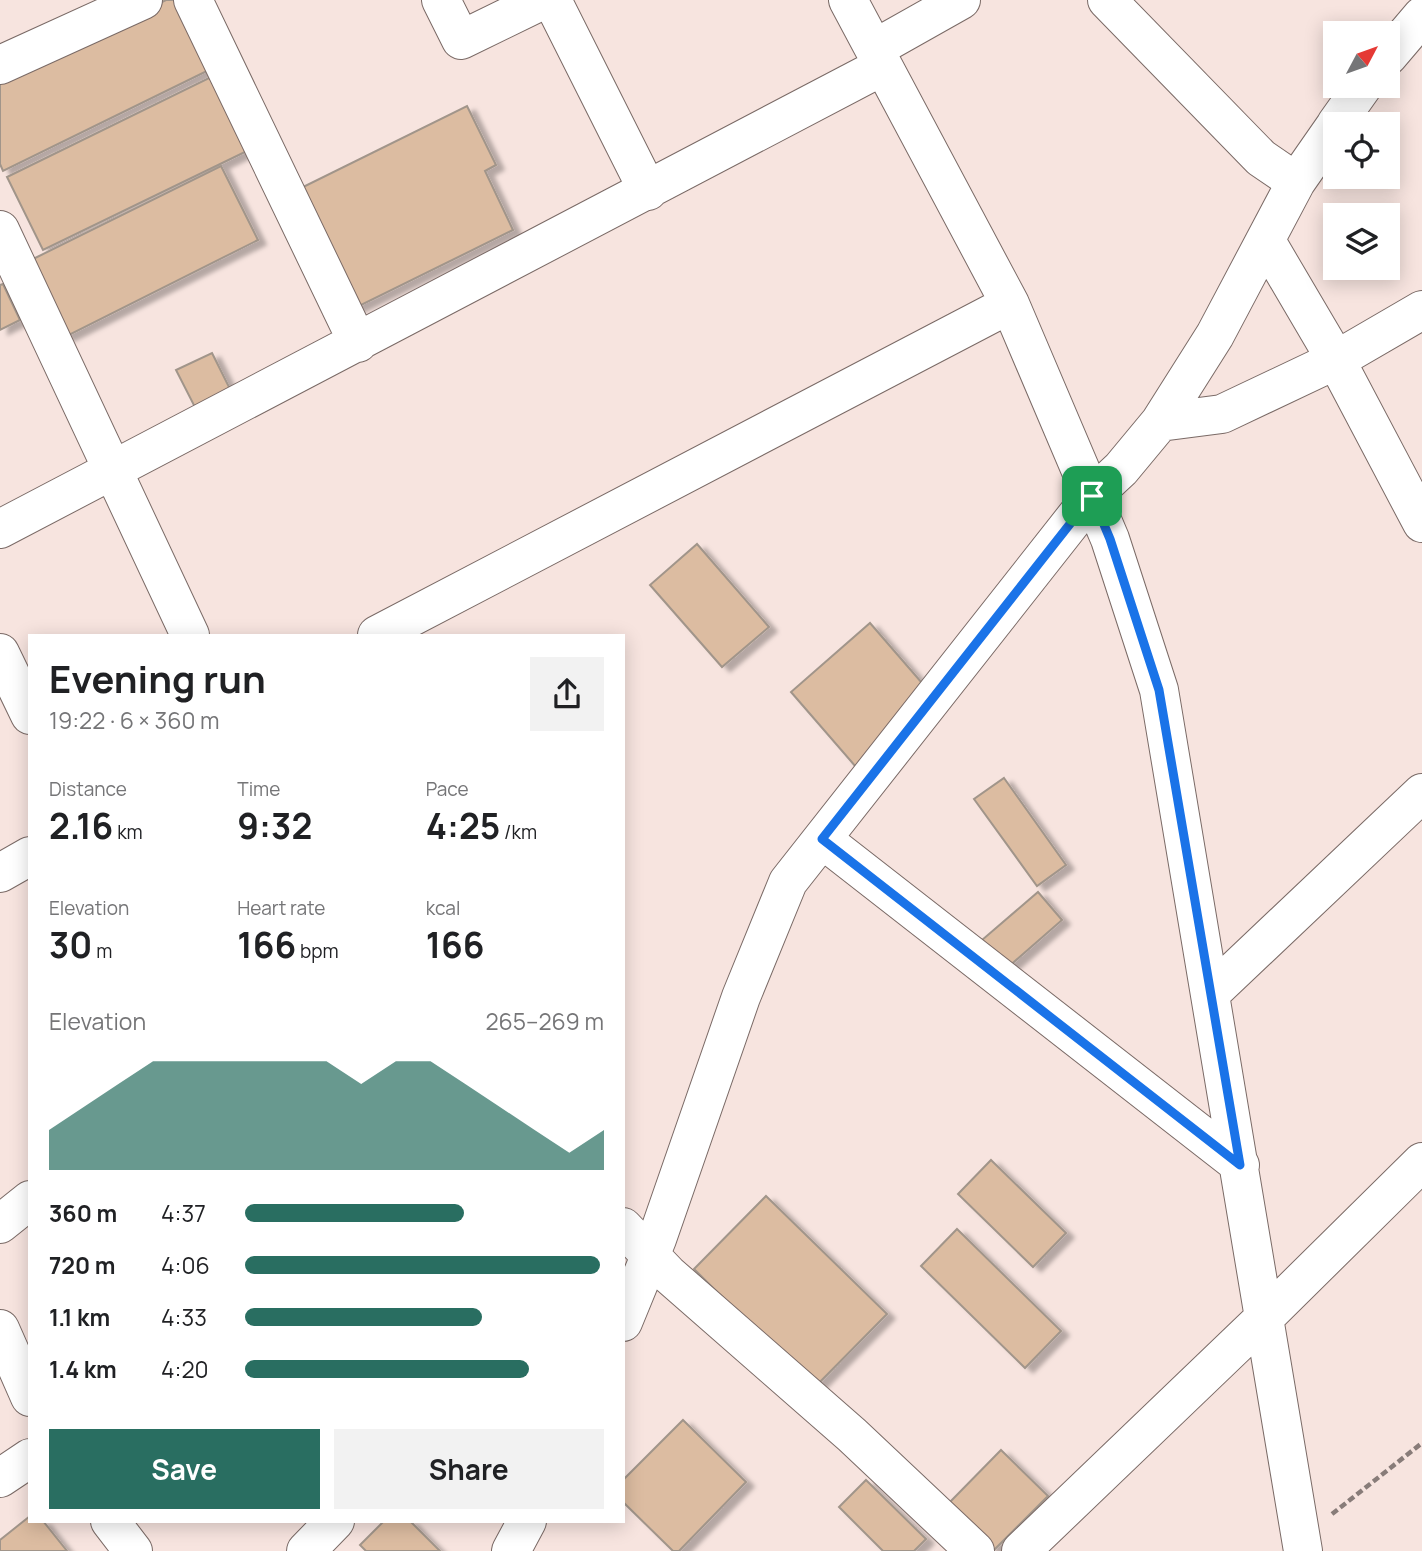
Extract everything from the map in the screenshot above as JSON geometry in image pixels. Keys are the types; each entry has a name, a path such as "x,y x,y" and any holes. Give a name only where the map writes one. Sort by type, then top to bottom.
{"street":[{"path":"0,65 143,0"},
{"path":"193,0 358,343"},
{"path":"441,0 461,40 543,0"},
{"path":"552,0 648,191"},
{"path":"848,0 1010,304 1110,539 1159,690 1302,1545"},
{"path":"0,529 648,191 878,58 961,0"},
{"path":"1107,0 1261,158 1296,182"},
{"path":"1400,42 1422,16"},
{"path":"625,1297 630,1235 741,997 788,883 1092,496 1121,469 1160,422 1215,335 1296,182 1323,144"},
{"path":"0,230 190,634"},
{"path":"1266,240 1336,360 1422,523"},
{"path":"379,634 1010,304"},
{"path":"1160,422 1222,414 1336,360 1422,310"},
{"path":"0,653 28,711"},
{"path":"1211,993 1422,793"},
{"path":"822,839 1240,1165"},
{"path":"0,873 28,857"},
{"path":"1021,1551 1422,1162"},
{"path":"0,1224 28,1202"},
{"path":"630,1235 975,1551"},
{"path":"0,1329 28,1392"},
{"path":"0,1478 28,1459"},
{"path":"112,1523 133,1551"},
{"path":"306,1551 333,1523"},
{"path":"511,1551 526,1523"}],"path":[{"path":"1302,1545 1422,1443"}],"building":[{"path":"166,0 174,0 209,70 3,171 0,164 0,82"},
{"path":"211,77 247,151 43,250 7,177"},
{"path":"467,106 496,165 485,171 513,230 355,308 297,190"},
{"path":"221,166 258,240 65,337 27,262"},
{"path":"3,284 20,320 0,330 0,285"},
{"path":"212,353 236,401 201,419 176,370"},
{"path":"697,544 769,627 722,667 650,585"},
{"path":"870,623 935,698 856,767 791,692"},
{"path":"1004,778 1066,865 1037,886 974,799"},
{"path":"1038,892 1062,920 1007,968 982,940"},
{"path":"991,1160 1066,1233 1033,1267 958,1194"},
{"path":"766,1196 887,1314 814,1388 694,1269"},
{"path":"957,1229 1061,1331 1025,1368 921,1266"},
{"path":"683,1420 746,1482 679,1551 673,1551 625,1504 625,1478"},
{"path":"1001,1450 1048,1496 993,1551 947,1505"},
{"path":"866,1480 926,1539 914,1551 883,1551 839,1507"},
{"path":"28,1518 28,1523 45,1523 67,1551 0,1551 0,1540"},
{"path":"382,1523 412,1523 440,1551 366,1551 360,1545"}],"route":[{"path":"1092,496 1110,539 1159,690 1240,1165 822,839 1092,496"}]}
